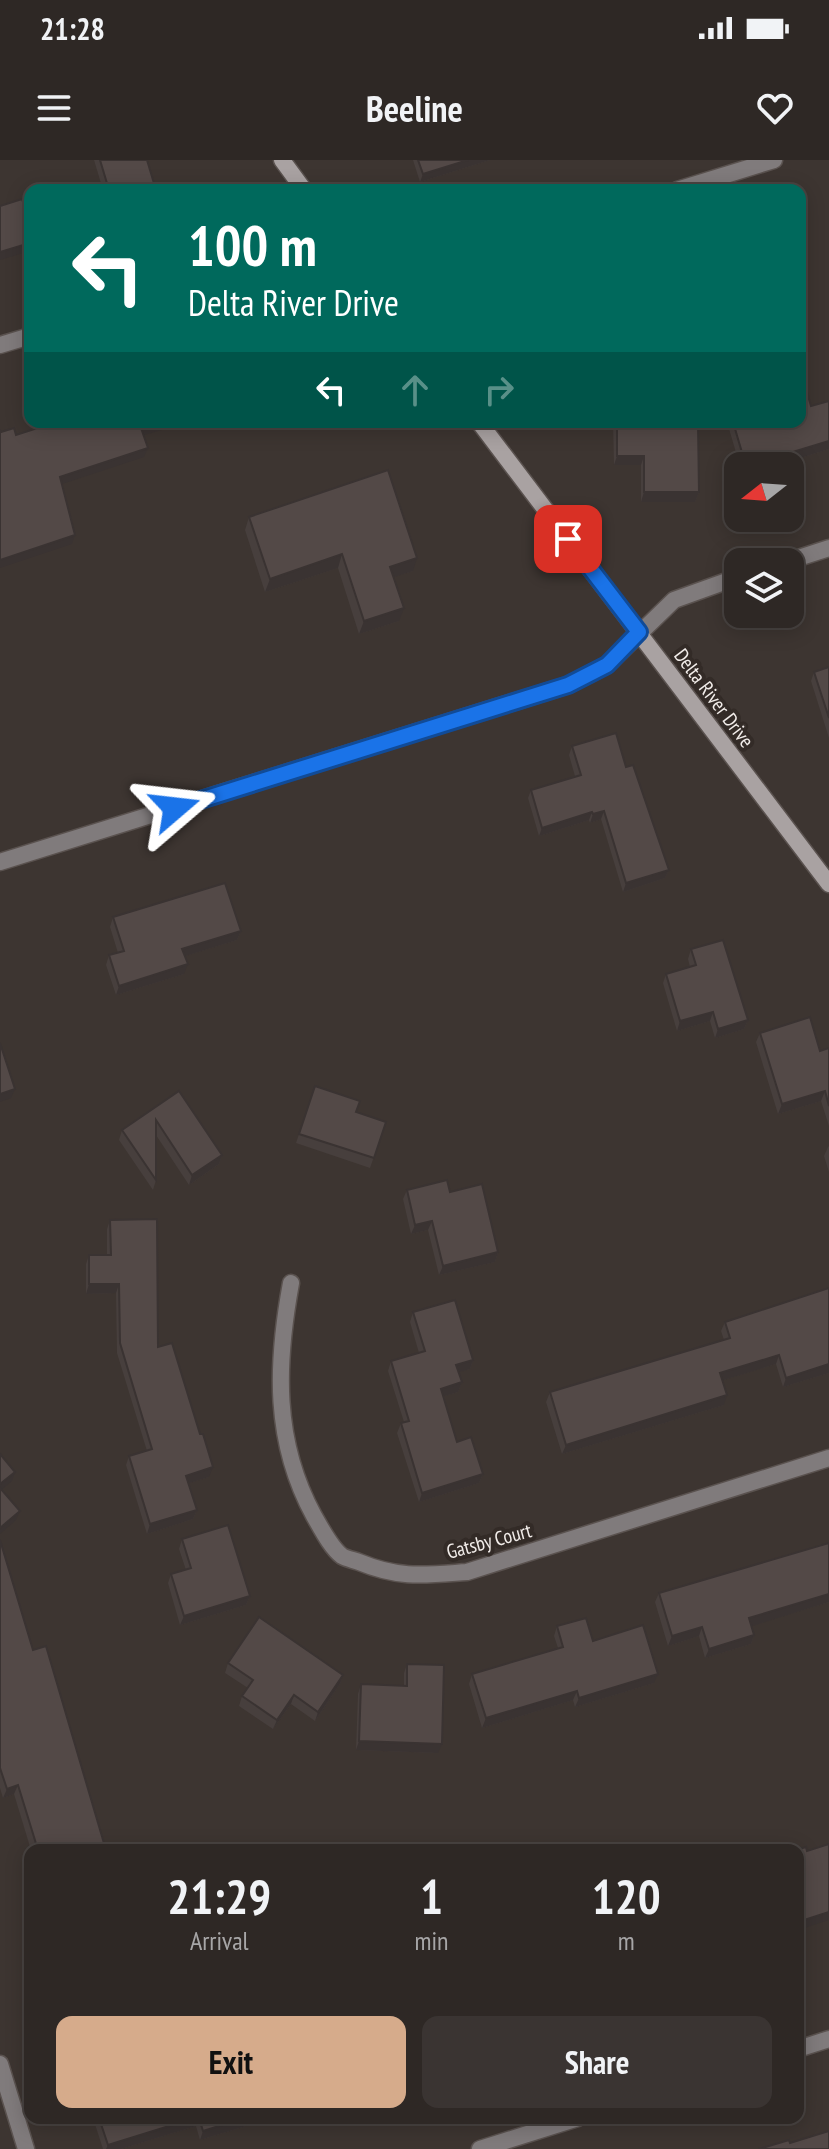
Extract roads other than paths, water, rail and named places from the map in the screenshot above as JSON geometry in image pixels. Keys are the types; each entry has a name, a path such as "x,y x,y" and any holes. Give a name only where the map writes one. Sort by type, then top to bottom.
{"street":[{"path":"282,160 300,184"},
{"path":"696,184 774,160"},
{"path":"0,345 24,338"},
{"name":"Delta River Drive","path":"484,428 829,884"},
{"path":"804,556 829,548"},
{"path":"0,862 568,685 607,665 674,600 724,582"},
{"name":"Gatsby Court","path":"291,1283 283,1328 279,1384 283,1429 306,1501 321,1528 341,1555 376,1569 411,1577 467,1572 829,1458"},
{"path":"804,2047 829,2039"},
{"path":"0,2064 26,2149"},
{"path":"480,2149 559,2124"}]}
